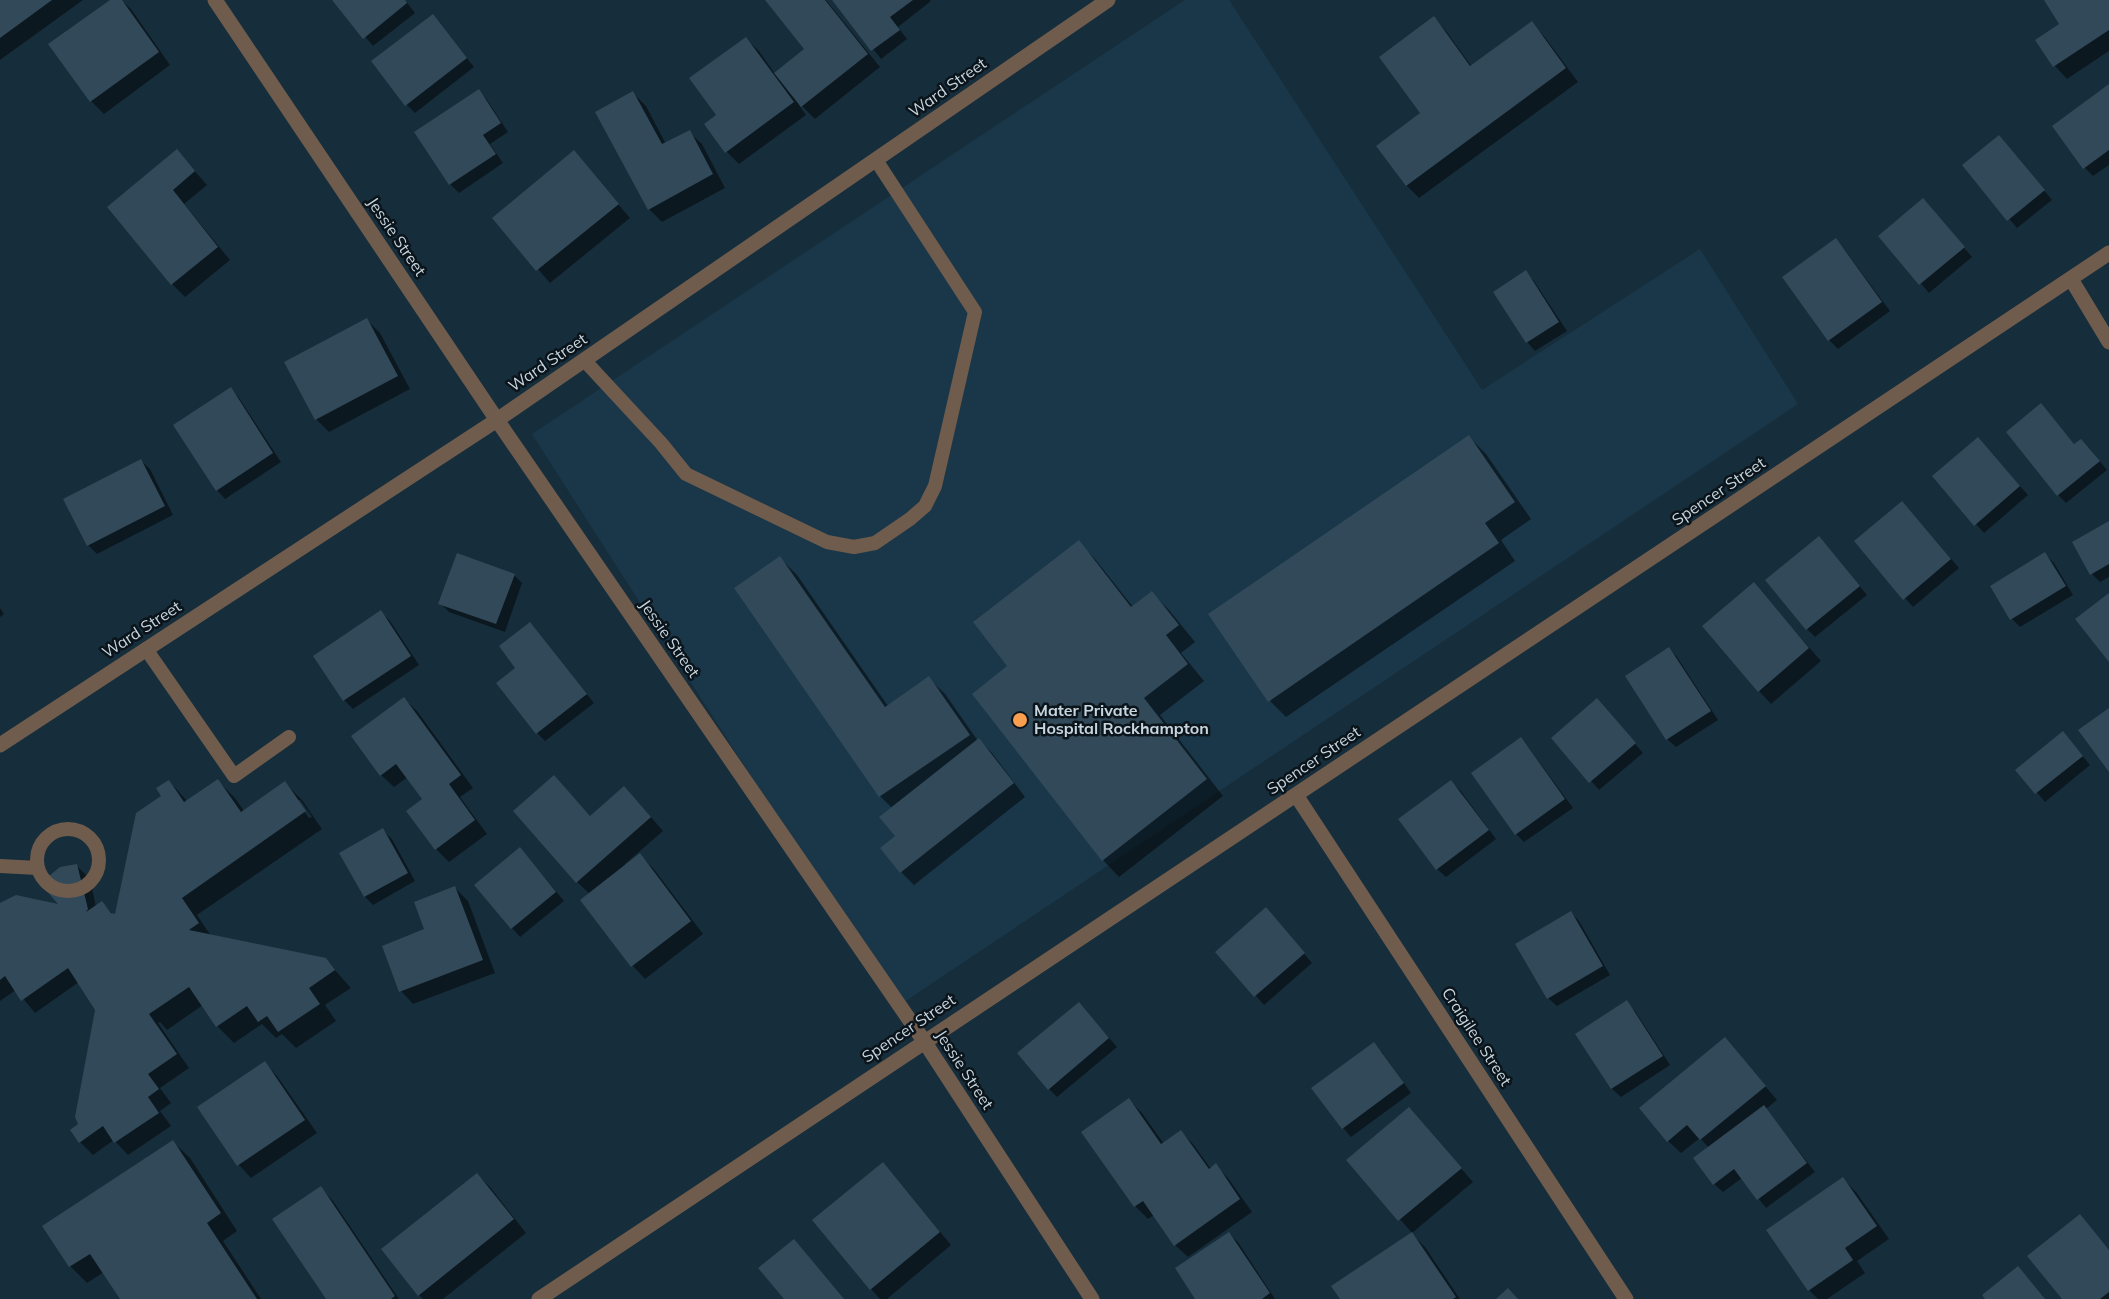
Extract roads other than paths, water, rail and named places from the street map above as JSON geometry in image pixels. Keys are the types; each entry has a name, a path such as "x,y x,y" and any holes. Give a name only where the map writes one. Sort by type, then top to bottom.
{"street":[{"name":"Jessie Street","path":"215,0 497,420 924,1041 1092,1299"},
{"name":"Ward Street","path":"0,745 497,420 1108,0"},
{"name":"Spencer Street","path":"539,1299 2109,253"},
{"path":"2071,279 2109,342"},
{"name":"Craigilee Street","path":"1296,795 1626,1299"}],"lane":[{"path":"584,360 661,443 686,474 827,542 854,547 875,543 893,531 925,506 934,486 975,312 876,160"},
{"path":"146,649 234,776 289,737"},
{"path":"68,829 78,830 94,842 100,861 98,871 84,887 74,891 62,891 52,887 44,881 38,868 36,861 42,842 49,835 68,829"},
{"path":"0,866 38,868"}],"place":[{"name":"Mater Private Hospital Rockhampton","path":"1020,720"}]}
